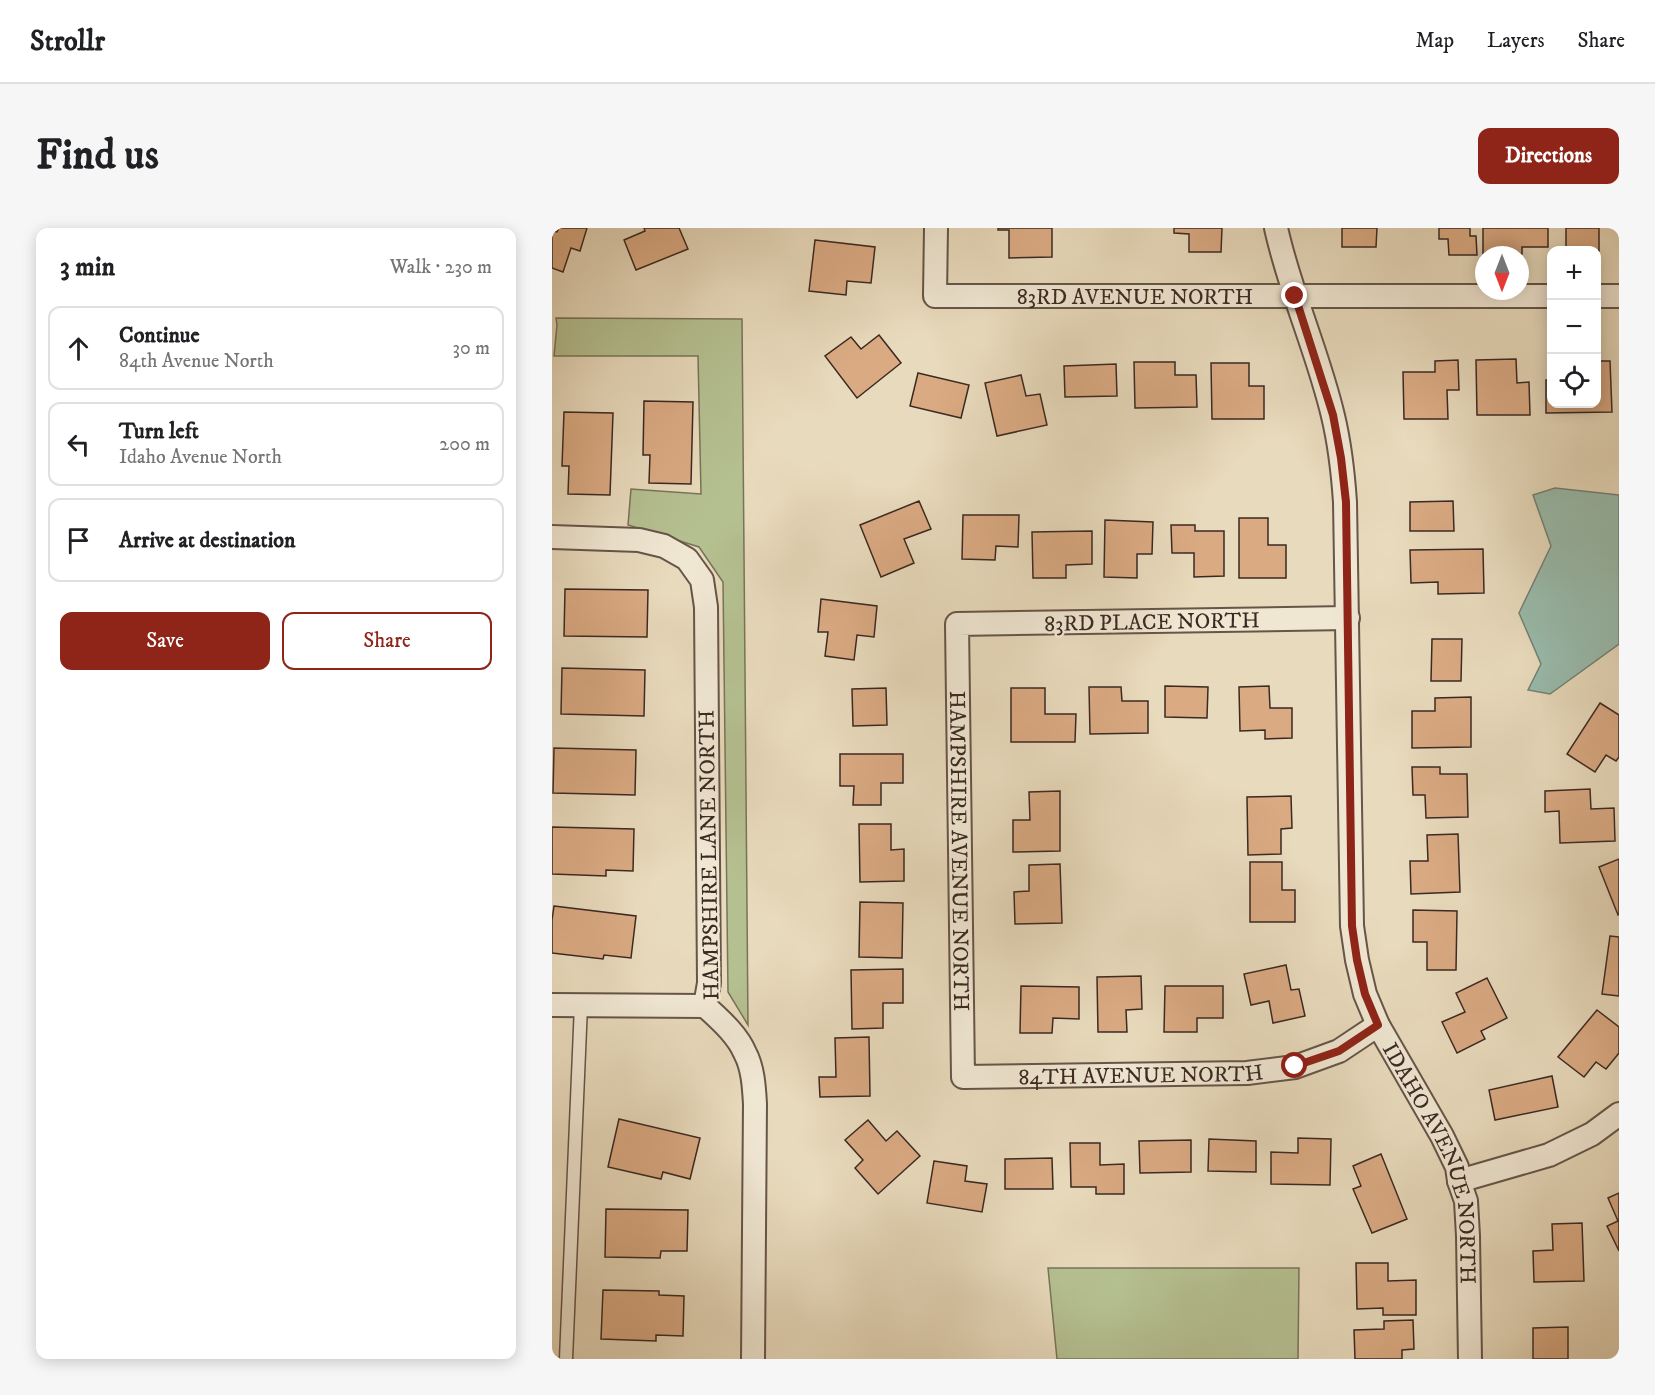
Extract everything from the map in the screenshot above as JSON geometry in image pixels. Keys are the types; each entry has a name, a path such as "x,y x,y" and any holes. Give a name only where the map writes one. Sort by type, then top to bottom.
{"street":[{"name":"83RD AVENUE NORTH","path":"936,228 935,296 1547,296"},
{"name":"IDAHO AVENUE NORTH","path":"1276,228 1282,257 1333,415 1346,502 1352,926 1357,960 1365,994 1378,1025 1442,1136 1457,1167 1466,1201 1470,1359"},
{"path":"1601,296 1619,296"},
{"name":"HAMPSHIRE LANE NORTH","path":"552,537 639,540 664,546 687,558 702,580 706,607 709,983 705,1006 732,1033 745,1052 753,1078 755,1104 753,1359"},
{"name":"83RD PLACE NORTH","path":"957,624 1348,618"},
{"name":"HAMPSHIRE AVENUE NORTH","path":"957,624 963,1077"},
{"path":"552,1005 705,1006"},
{"name":"84TH AVENUE NORTH","path":"963,1077 1257,1072 1295,1066 1339,1051 1378,1025"},
{"path":"1459,1181 1549,1155 1592,1134 1619,1114"}],"lane":[{"path":"566,1359 581,1005"}],"shaded area":[{"path":"556,318 742,319 748,1025 728,992 723,582 699,547 628,525 631,489 701,494 698,356 554,356"},
{"path":"1555,488 1619,495 1619,644 1550,694 1528,690 1541,664 1519,613 1551,546 1533,495"},
{"path":"1048,1268 1299,1268 1298,1359 1057,1359"}],"building":[{"path":"559,228 587,228 580,251 571,248 563,272 552,268 552,231 557,232"},
{"path":"644,228 679,228 688,249 636,270 624,240 645,231"},
{"path":"998,228 1052,228 1052,257 1009,258 1009,230 998,230"},
{"path":"1174,228 1222,228 1221,252 1189,252 1189,234 1174,233"},
{"path":"1342,228 1377,228 1376,247 1342,247"},
{"path":"1439,228 1470,228 1470,236 1476,236 1475,255 1449,255 1448,239 1439,239"},
{"path":"1483,228 1548,228 1547,247 1483,246"},
{"path":"1566,228 1599,228 1599,246 1566,246"},
{"path":"815,240 875,247 871,283 847,281 846,295 809,291"},
{"path":"879,335 901,363 857,398 825,356 851,337 861,349"},
{"path":"1516,359 1517,383 1529,382 1530,415 1477,415 1476,360"},
{"path":"1458,360 1459,390 1447,390 1448,419 1404,419 1403,372 1435,372 1435,361"},
{"path":"1601,361 1610,361 1612,412 1546,413 1546,380 1547,408 1601,408"},
{"path":"1134,362 1175,362 1175,375 1196,375 1197,407 1135,408"},
{"path":"1211,363 1249,363 1249,386 1264,386 1264,419 1212,419"},
{"path":"1116,364 1117,396 1065,397 1064,366"},
{"path":"918,373 969,385 961,418 910,406"},
{"path":"1021,375 1026,396 1040,394 1047,425 997,436 985,383"},
{"path":"644,401 693,402 691,484 649,483 650,455 643,455"},
{"path":"564,412 613,413 610,495 568,494 569,466 562,466"},
{"path":"919,501 931,529 904,539 914,563 881,577 860,525"},
{"path":"1453,501 1454,531 1410,531 1410,502"},
{"path":"963,515 1019,515 1018,547 996,546 995,560 962,559"},
{"path":"1239,518 1268,518 1268,545 1286,545 1286,578 1239,578"},
{"path":"1105,520 1153,522 1152,554 1137,554 1137,578 1104,577"},
{"path":"1171,525 1195,525 1195,531 1224,531 1224,576 1194,577 1194,553 1172,553"},
{"path":"1092,531 1092,564 1066,565 1066,578 1033,578 1032,532"},
{"path":"1483,549 1484,593 1438,594 1438,582 1411,583 1410,550"},
{"path":"565,589 648,590 647,637 564,636"},
{"path":"821,599 877,606 874,637 857,635 854,660 825,656 828,632 818,632"},
{"path":"1432,639 1462,639 1461,681 1431,681"},
{"path":"562,668 645,670 644,716 561,714"},
{"path":"1165,686 1208,687 1207,718 1165,717"},
{"path":"1269,686 1270,708 1292,708 1292,738 1265,739 1265,730 1240,731 1239,687"},
{"path":"1089,687 1121,687 1122,701 1148,701 1148,733 1090,734"},
{"path":"886,688 887,725 853,726 852,689"},
{"path":"1011,688 1045,688 1045,714 1076,714 1075,742 1011,742"},
{"path":"1471,697 1471,747 1412,748 1412,711 1435,711 1435,698"},
{"path":"1600,703 1619,715 1619,757 1616,761 1606,755 1595,772 1567,754"},
{"path":"554,748 636,750 635,795 553,793"},
{"path":"840,754 903,754 903,783 881,783 881,805 853,805 854,786 840,786"},
{"path":"1412,767 1440,767 1440,774 1467,774 1468,817 1426,818 1425,795 1413,795"},
{"path":"1590,789 1591,809 1614,808 1615,841 1560,843 1559,811 1545,812 1545,791"},
{"path":"1060,791 1060,851 1013,852 1013,820 1030,820 1029,792"},
{"path":"1291,796 1292,828 1281,829 1281,854 1248,855 1247,797"},
{"path":"859,824 891,824 891,850 904,849 904,881 860,882"},
{"path":"552,827 634,829 633,871 606,870 606,876 552,874"},
{"path":"1458,834 1460,892 1411,894 1410,861 1428,861 1427,835"},
{"path":"1619,859 1619,914 1618,915 1599,867"},
{"path":"1250,862 1282,862 1282,890 1295,890 1295,922 1250,922"},
{"path":"1060,864 1062,923 1015,924 1014,892 1029,891 1029,865"},
{"path":"860,902 903,903 902,958 859,957"},
{"path":"554,906 636,916 631,958 604,955 603,959 552,953"},
{"path":"1413,910 1457,911 1456,970 1427,970 1427,942 1413,942"},
{"path":"1610,936 1619,937 1619,996 1602,994"},
{"path":"1286,965 1291,990 1299,989 1305,1016 1273,1023 1269,1001 1251,1005 1244,974"},
{"path":"903,969 903,1003 883,1003 883,1028 852,1029 851,970"},
{"path":"1141,976 1142,1009 1126,1010 1127,1032 1098,1032 1097,977"},
{"path":"1487,978 1507,1018 1481,1031 1485,1039 1457,1053 1442,1022 1465,1012 1456,993"},
{"path":"1021,986 1079,987 1079,1019 1053,1018 1052,1033 1020,1033"},
{"path":"1165,986 1223,986 1223,1018 1197,1018 1197,1032 1164,1032"},
{"path":"1597,1010 1619,1027 1619,1053 1606,1069 1596,1062 1584,1077 1558,1057"},
{"path":"869,1037 870,1096 820,1097 819,1077 836,1077 835,1038"},
{"path":"1552,1076 1558,1107 1495,1120 1489,1090"},
{"path":"619,1119 700,1138 690,1179 663,1172 661,1179 608,1167"},
{"path":"868,1120 886,1141 897,1131 920,1156 878,1194 855,1168 863,1160 845,1140"},
{"path":"1298,1138 1331,1139 1330,1185 1271,1184 1271,1152 1298,1153"},
{"path":"1209,1139 1256,1141 1256,1172 1208,1171"},
{"path":"1191,1140 1191,1172 1140,1173 1139,1141"},
{"path":"1070,1143 1100,1143 1100,1165 1124,1164 1124,1194 1096,1194 1096,1187 1071,1187"},
{"path":"1381,1154 1407,1219 1372,1233 1353,1189 1361,1186 1353,1166"},
{"path":"1052,1158 1053,1189 1005,1189 1005,1159"},
{"path":"934,1161 967,1166 965,1181 987,1184 982,1212 927,1203"},
{"path":"1619,1193 1619,1251 1607,1226 1618,1221 1608,1198"},
{"path":"606,1209 688,1210 687,1251 661,1251 660,1258 605,1257"},
{"path":"1582,1223 1584,1281 1534,1282 1533,1251 1553,1250 1552,1224"},
{"path":"1356,1263 1388,1263 1388,1281 1416,1280 1416,1315 1383,1315 1383,1308 1357,1309"},
{"path":"603,1290 659,1291 659,1295 684,1296 683,1336 656,1335 656,1341 601,1339"},
{"path":"1413,1320 1414,1349 1402,1350 1402,1359 1355,1359 1354,1330 1384,1329 1384,1321"},
{"path":"1568,1327 1568,1359 1533,1359 1533,1328"}],"route":[{"path":"1295,296 1333,415 1341,458 1346,502 1352,926 1365,994 1378,1025 1339,1051 1295,1066"}]}
